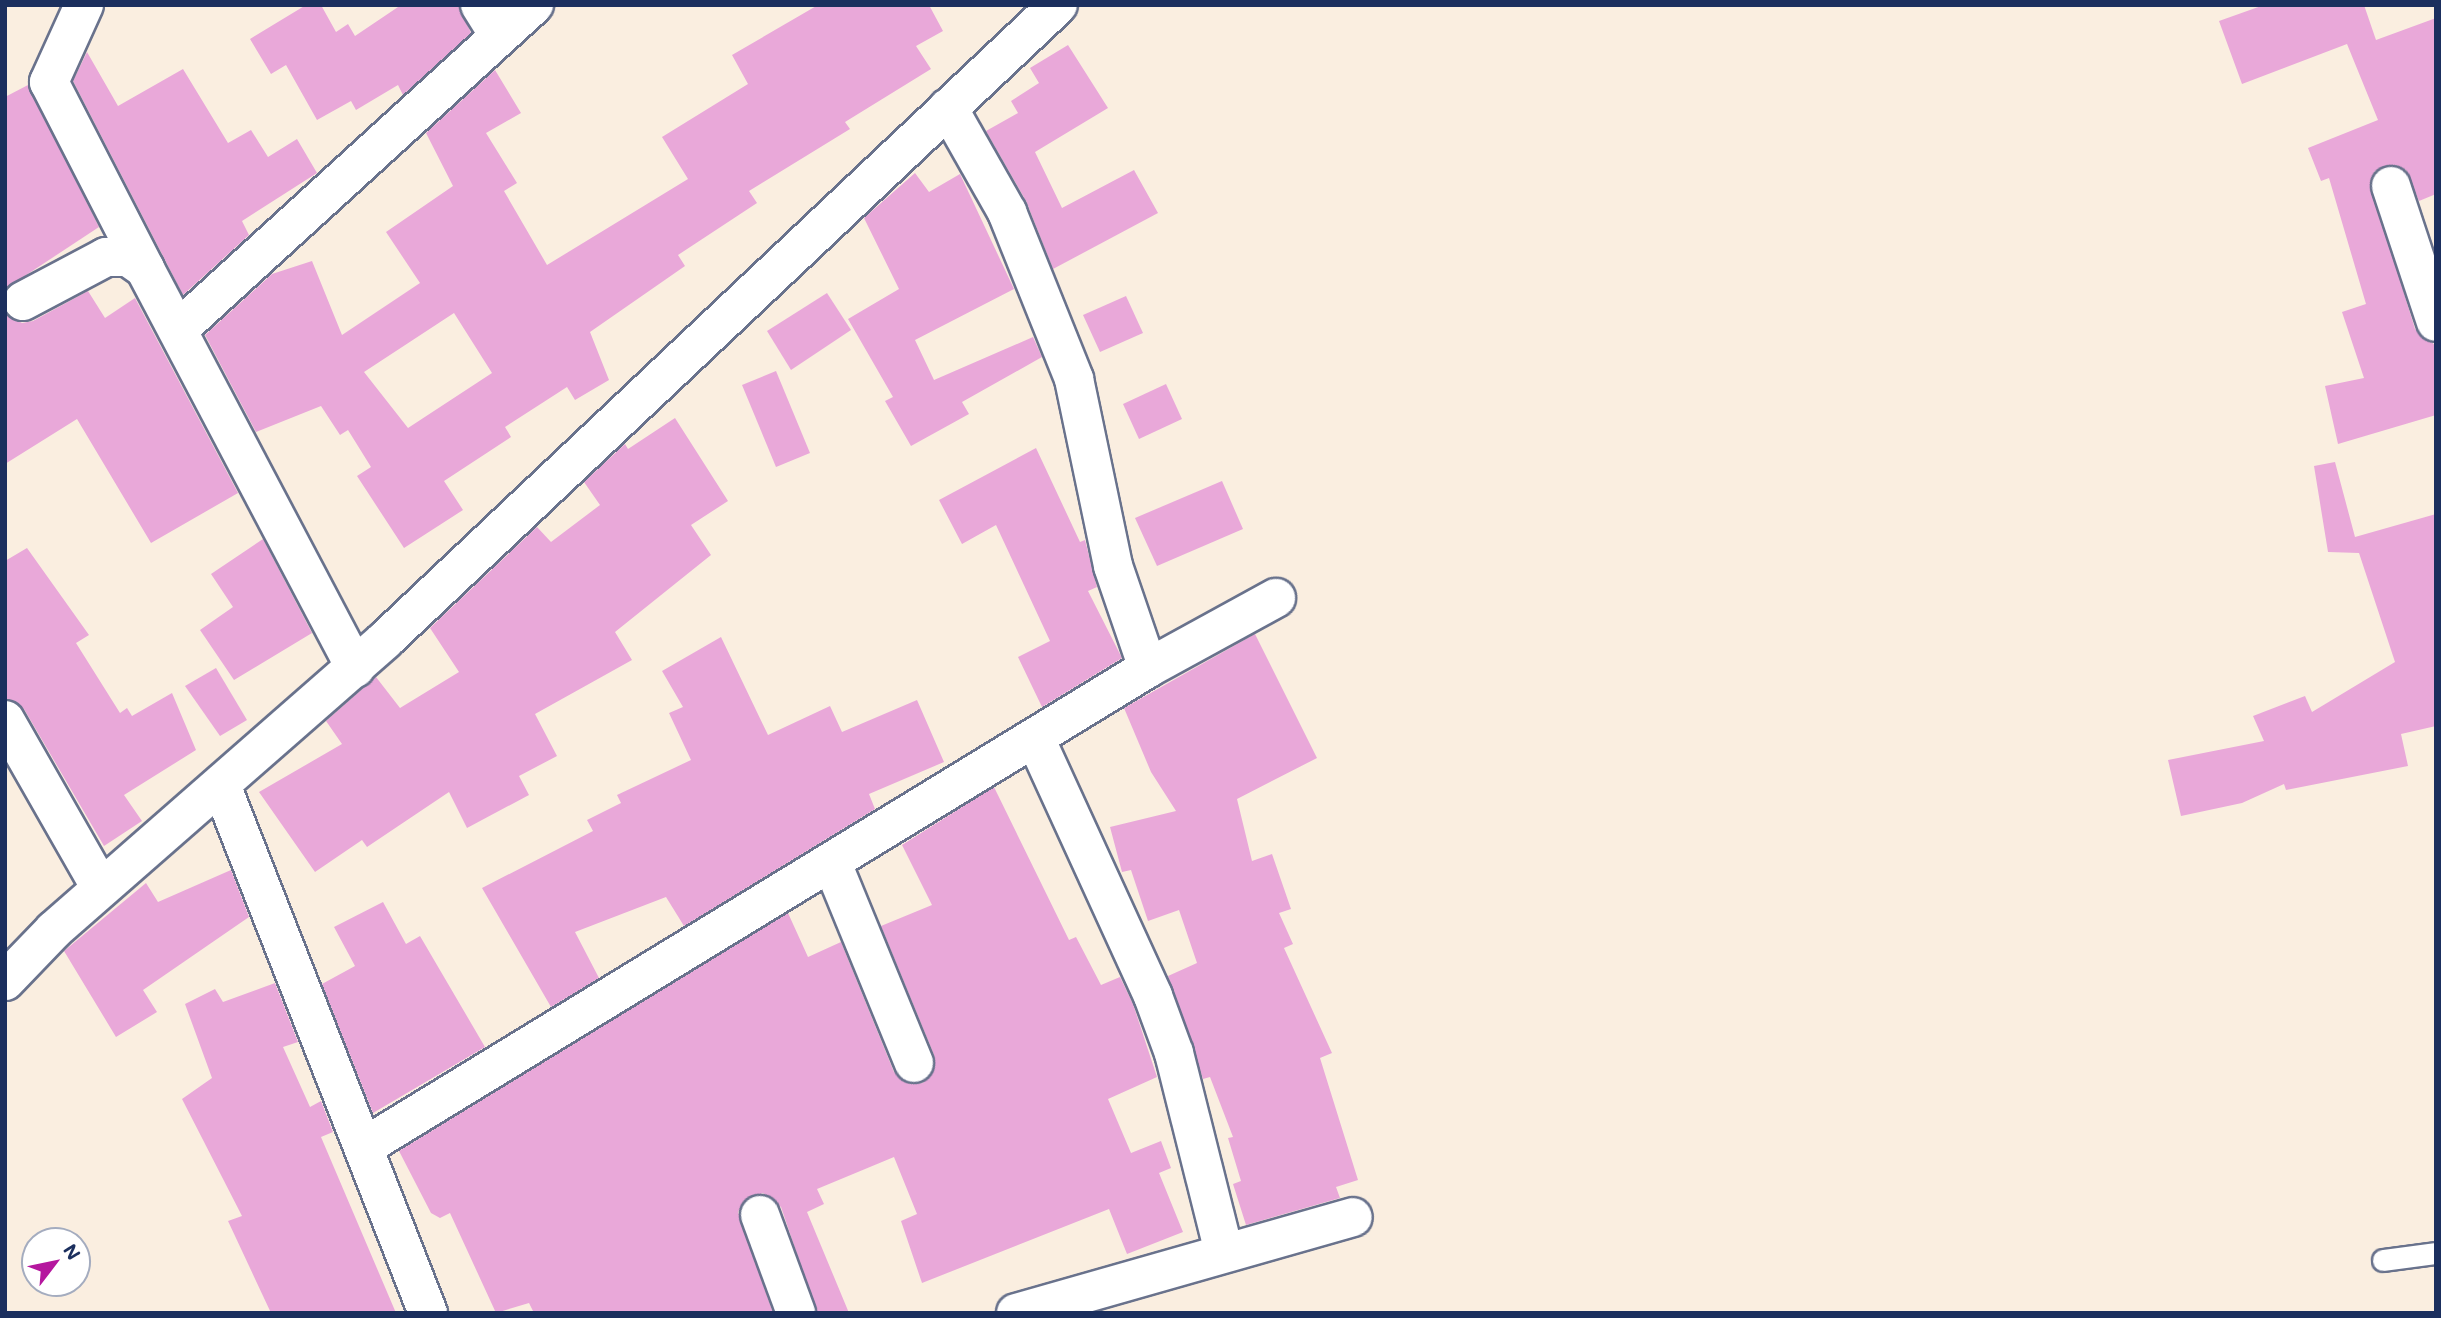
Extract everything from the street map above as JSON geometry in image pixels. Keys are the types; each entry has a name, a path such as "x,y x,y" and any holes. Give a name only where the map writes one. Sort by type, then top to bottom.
{"street":[{"path":"83,5 49,82 145,269 180,327 355,668"},
{"path":"180,327 490,20 534,5"},
{"path":"5,981 101,888 355,668 1058,5"},
{"path":"948,108 1007,212 1069,366 1112,566 1148,668"},
{"path":"2391,186 2436,322"},
{"path":"23,301 106,257 128,257 145,269"},
{"path":"367,1145 1148,668 1276,598"},
{"path":"5,720 101,888"},
{"path":"1035,738 1166,1030 1224,1252"},
{"path":"221,785 367,1145 428,1313"},
{"path":"832,863 914,1063"},
{"path":"760,1215 796,1313"},
{"path":"1016,1313 1353,1217"}],"lane":[{"path":"2383,1260 2436,1253"}],"building":[{"path":"306,5 321,5 336,32 348,24 355,36 401,5 458,5 471,33 403,95 398,85 356,110 351,101 317,120 286,65 271,74 250,39"},
{"path":"818,5 929,5 943,31 916,46 931,69 845,122 850,129 749,191 757,203 678,255 685,266 590,332 609,380 575,400 567,387 505,427 511,437 444,481 463,510 404,548 357,476 371,467 348,430 340,435 321,406 256,432 205,335 272,274 312,261 342,335 420,283 386,232 453,186 426,133 495,70 521,113 486,133 517,183 504,191 547,265 688,179 662,137 748,84 732,55","holes":["454,313 492,373 408,428 364,372"]},
{"path":"2264,5 2364,5 2376,40 2436,18 2436,194 2419,201 2406,170 2395,165 2375,171 2370,182 2415,329 2436,346 2436,415 2338,444 2325,386 2364,378 2342,312 2366,304 2329,178 2321,181 2308,148 2378,120 2347,44 2242,84 2219,21"},
{"path":"1068,45 1108,108 1035,152 1062,208 1134,170 1158,213 1053,269 1026,201 986,131 1018,113 1011,101 1039,83 1030,68"},
{"path":"87,52 118,106 183,69 228,143 251,130 268,157 297,139 317,173 242,221 249,235 183,295 73,81"},
{"path":"28,85 99,227 5,289 5,97"},
{"path":"915,173 929,192 960,174 1014,289 915,340 934,380 1033,337 1042,357 962,402 969,414 911,446 885,401 893,397 848,319 899,289 864,218"},
{"path":"88,291 105,318 135,298 238,493 151,543 77,419 5,464 5,313 22,323 33,321"},
{"path":"827,293 851,330 791,370 767,331"},
{"path":"1126,296 1143,333 1100,352 1083,315"},
{"path":"776,371 810,453 776,467 742,385"},
{"path":"1166,384 1182,419 1139,439 1123,404"},
{"path":"675,418 728,501 691,525 711,555 615,632 632,660 535,714 557,756 519,776 529,795 467,828 449,792 367,847 362,840 315,872 259,792 342,744 326,721 376,677 400,708 459,672 430,628 537,527 551,542 600,505 584,482 625,444 628,449"},
{"path":"1036,448 1080,542 1085,540 1097,587 1088,591 1122,658 1042,707 1018,657 1050,641 996,525 962,544 939,500"},
{"path":"2335,462 2355,537 2436,514 2436,726 2401,734 2408,766 2286,790 2284,784 2242,803 2181,816 2168,760 2264,741 2253,716 2305,696 2312,712 2395,662 2359,553 2328,552 2314,466"},
{"path":"1222,481 1243,529 1157,566 1135,518"},
{"path":"263,539 312,633 234,680 200,630 233,607 211,574"},
{"path":"27,548 89,635 76,643 120,713 127,708 132,716 172,693 196,750 124,795 142,821 104,846 24,709 5,698 5,561"},
{"path":"1255,634 1317,758 1237,799 1252,861 1272,854 1291,909 1279,913 1293,944 1284,948 1332,1053 1320,1058 1358,1180 1336,1187 1340,1198 1246,1225 1233,1184 1241,1181 1228,1138 1233,1137 1210,1077 1203,1079 1168,976 1197,963 1179,910 1148,921 1131,870 1122,872 1110,827 1176,811 1151,772 1124,708"},
{"path":"721,637 768,735 830,706 842,732 917,700 944,762 869,794 875,809 684,926 666,897 575,932 599,978 551,1007 482,888 593,831 587,820 621,803 617,795 691,760 669,713 683,707 662,671"},
{"path":"216,668 247,720 220,736 185,686"},
{"path":"994,787 1069,940 1076,937 1101,985 1120,977 1133,1004 1157,1077 1108,1099 1131,1153 1161,1141 1171,1168 1159,1173 1183,1232 1127,1254 1109,1209 922,1283 901,1221 917,1214 894,1157 817,1189 824,1204 807,1212 849,1313 817,1313 781,1207 763,1193 744,1201 738,1212 773,1313 534,1313 529,1303 496,1313 450,1213 440,1218 431,1213 399,1151 788,913 808,957 841,942 894,1072 910,1084 923,1083 935,1067 934,1055 881,926 932,905 902,845"},
{"path":"231,870 249,917 143,990 157,1012 116,1037 64,951 146,883 158,902"},
{"path":"383,902 406,944 420,936 485,1047 373,1113 322,984 355,966 334,927"},
{"path":"275,983 298,1042 283,1047 310,1107 321,1101 333,1132 321,1137 396,1313 271,1313 228,1221 242,1216 182,1099 212,1078 185,1004 215,989 223,1002"}]}
